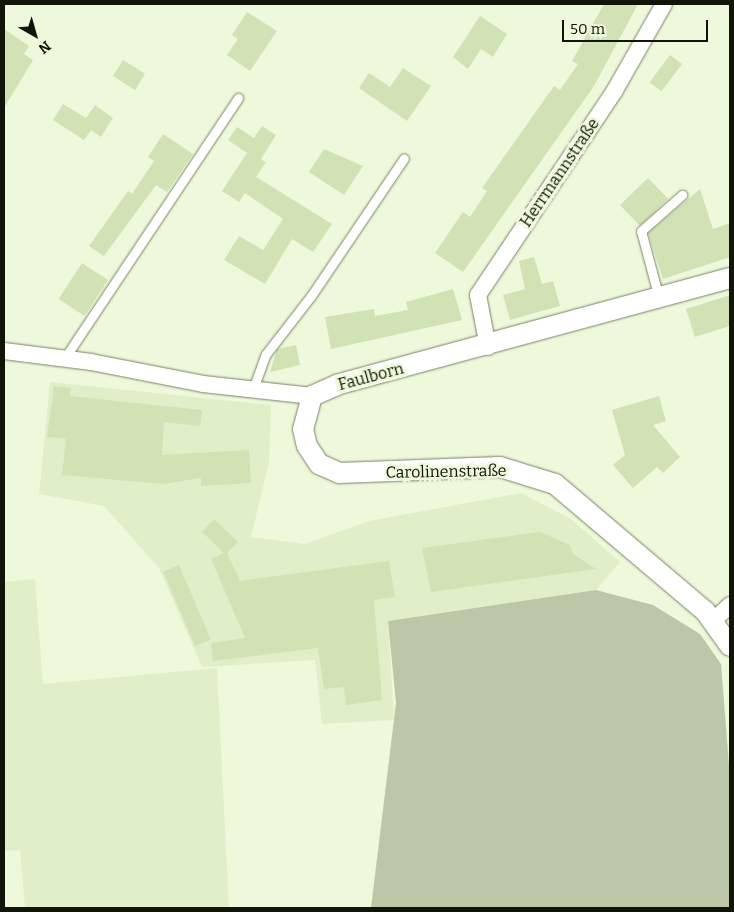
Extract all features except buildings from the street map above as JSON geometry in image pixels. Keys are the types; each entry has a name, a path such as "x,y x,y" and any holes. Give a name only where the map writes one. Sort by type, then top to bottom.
{"street":[{"name":"Herrmannstraße","path":"488,347 478,295 620,83 664,4"},
{"name":"Faulborn","path":"4,351 252,389 312,396 730,278"},
{"name":"Carolinenstraße","path":"312,396 303,429 307,446 319,464 339,473 500,468 529,472 555,484 714,620 730,646"},
{"path":"714,620 730,606"}],"lane":[{"path":"64,359 238,98"},
{"path":"252,389 266,354 311,296 404,158"},
{"path":"659,298 641,232 682,195"}],"shaded area":[{"path":"50,382 271,405 269,462 251,537 305,544 369,521 521,493 571,519 620,562 596,590 388,621 394,720 322,724 315,660 202,667 159,568 104,506 39,494"},
{"path":"35,579 43,684 217,668 229,908 25,908 20,850 4,851 4,582"},
{"path":"596,590 653,605 700,634 721,664 730,778 730,908 371,908 396,703 388,621"}]}
